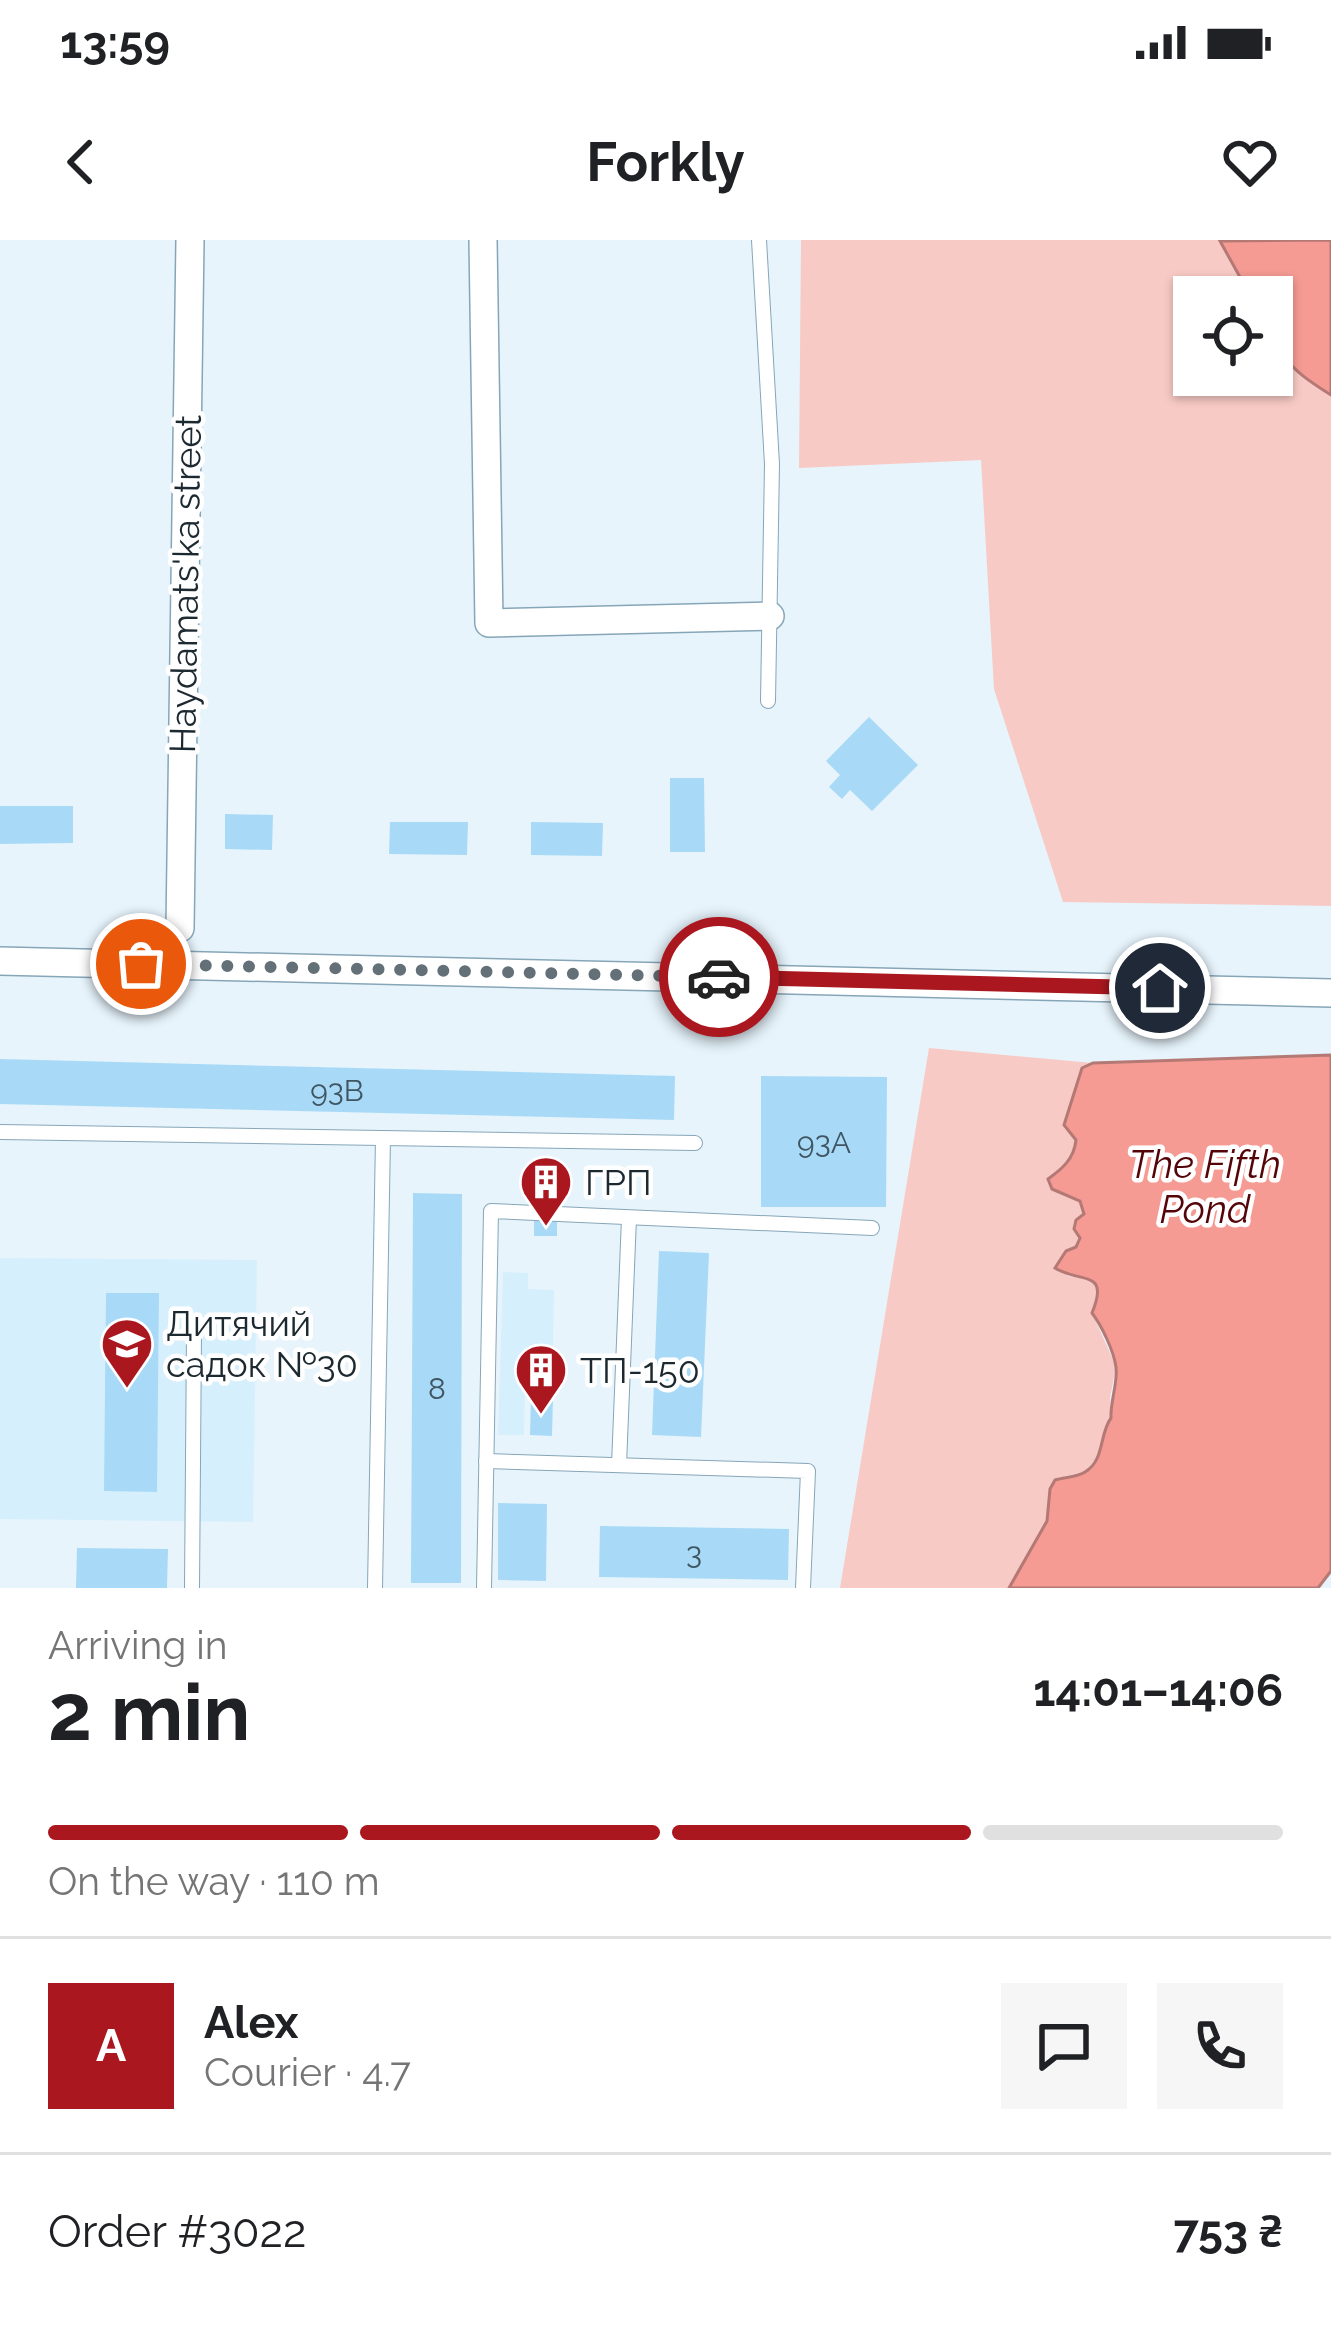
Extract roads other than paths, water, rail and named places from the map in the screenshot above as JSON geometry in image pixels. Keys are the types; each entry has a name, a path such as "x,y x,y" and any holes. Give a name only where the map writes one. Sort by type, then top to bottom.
{"street":[{"name":"Haydamats'ka street","path":"180,928 190,240"},
{"path":"484,240 490,623 770,616"},
{"path":"0,961 1331,993"}],"lane":[{"path":"759,240 772,464 768,701"},
{"path":"0,1132 695,1143"},
{"path":"375,1588 383,1138"},
{"path":"484,1588 491,1211 872,1228"},
{"path":"619,1466 628,1218"},
{"path":"192,1588 194,1334"},
{"path":"486,1461 808,1472 803,1588"}],"water":[{"path":"1331,240 1331,395 1293,367 1293,276 1239,276 1220,241"},
{"name":"The Fifth Pond","path":"1331,1055 1331,1571 1318,1588 1009,1588 1047,1521 1055,1480 1091,1467 1111,1418 1116,1367 1092,1313 1095,1284 1055,1268 1066,1251 1076,1247 1080,1238 1074,1229 1076,1220 1084,1214 1080,1201 1052,1189 1048,1179 1075,1147 1076,1140 1064,1125 1082,1068 1093,1063"}],"place":[{"name":"ГРП","path":"546,1228"},
{"name":"Дитячий садок №30","path":"127,1390"},
{"name":"ТП-150","path":"541,1416"}]}
